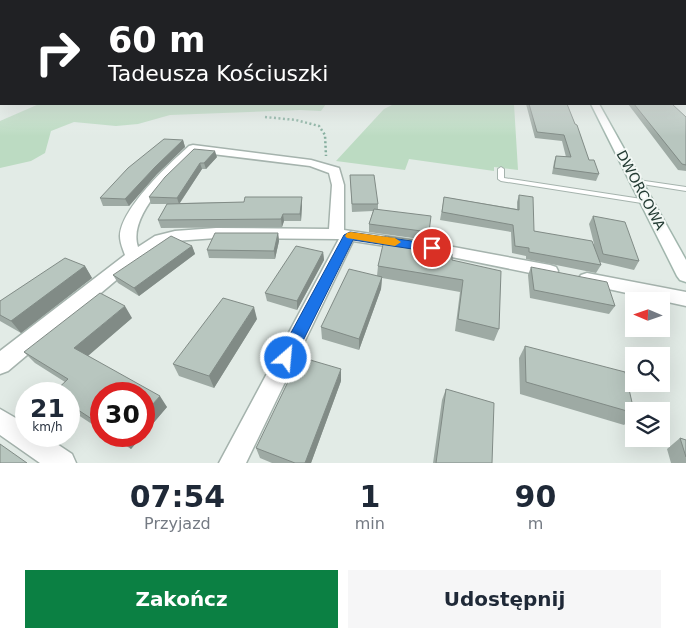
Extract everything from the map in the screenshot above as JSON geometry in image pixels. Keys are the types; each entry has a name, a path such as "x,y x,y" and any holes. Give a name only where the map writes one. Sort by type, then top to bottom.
{"street":[{"name":"DWORCOWA","path":"596,105 638,182 686,276"},
{"path":"133,257 128,239 130,226 142,206 168,172 193,148 326,166 335,171 343,235 232,463"},
{"path":"0,364 133,257 160,240 183,234 343,235 437,249 686,299"},
{"path":"0,421 63,463"}],"lane":[{"path":"501,169 502,179 648,202"},
{"path":"638,182 686,189"}],"path":[{"path":"265,117 300,121 319,126 323,129 326,166"}],"green space":[{"path":"37,105 325,105 321,111 300,110 170,115 138,124 116,126 74,122 51,131 45,153 31,161 0,168 0,121"},
{"path":"392,105 514,105 518,170 494,167 494,171 409,159 405,170 336,161 384,109"}],"building":[{"path":"529,105 567,105 577,125 589,160 594,160 599,174 554,168 556,156 571,157 564,135 537,132"},
{"path":"635,105 673,105 686,117 686,165 682,164"},
{"path":"164,139 183,140 125,199 100,198 128,168"},
{"path":"194,149 215,151 204,163 200,163 177,198 149,197 165,177"},
{"path":"350,175 374,175 378,204 352,204"},
{"path":"519,195 533,197 534,231 592,241 601,265 529,252 529,248 515,246 513,225 442,212 444,197 519,210"},
{"path":"245,197 302,197 300,214 283,214 281,219 158,220 167,204 244,202"},
{"path":"374,209 431,216 429,232 369,224"},
{"path":"593,216 625,222 639,261 603,254"},
{"path":"215,233 278,233 274,251 207,250"},
{"path":"171,236 192,246 134,288 113,275"},
{"path":"385,236 428,242 427,250 452,254 452,260 501,271 499,329 458,319 463,280 378,266"},
{"path":"296,246 323,252 297,301 265,293"},
{"path":"65,258 85,266 11,321 0,315 0,301"},
{"path":"531,267 607,282 615,306 534,290"},
{"path":"349,269 382,277 359,339 321,327"},
{"path":"100,293 125,306 74,348 135,382 90,382 90,418 80,411 80,382 65,382 68,379 24,352"},
{"path":"223,298 254,307 209,376 173,364"},
{"path":"525,346 625,372 625,392 630,392 632,402 625,402 625,410 526,382"},
{"path":"300,357 341,369 305,463 295,463 256,448"},
{"path":"446,389 494,403 492,463 436,463"},
{"path":"155,393 160,396 155,402"},
{"path":"680,438 686,440 686,457"},
{"path":"0,444 27,463 0,463"}],"slow traffic":[{"path":"351,236 395,242"}],"route":[{"path":"286,358 350,235 432,248"}]}
